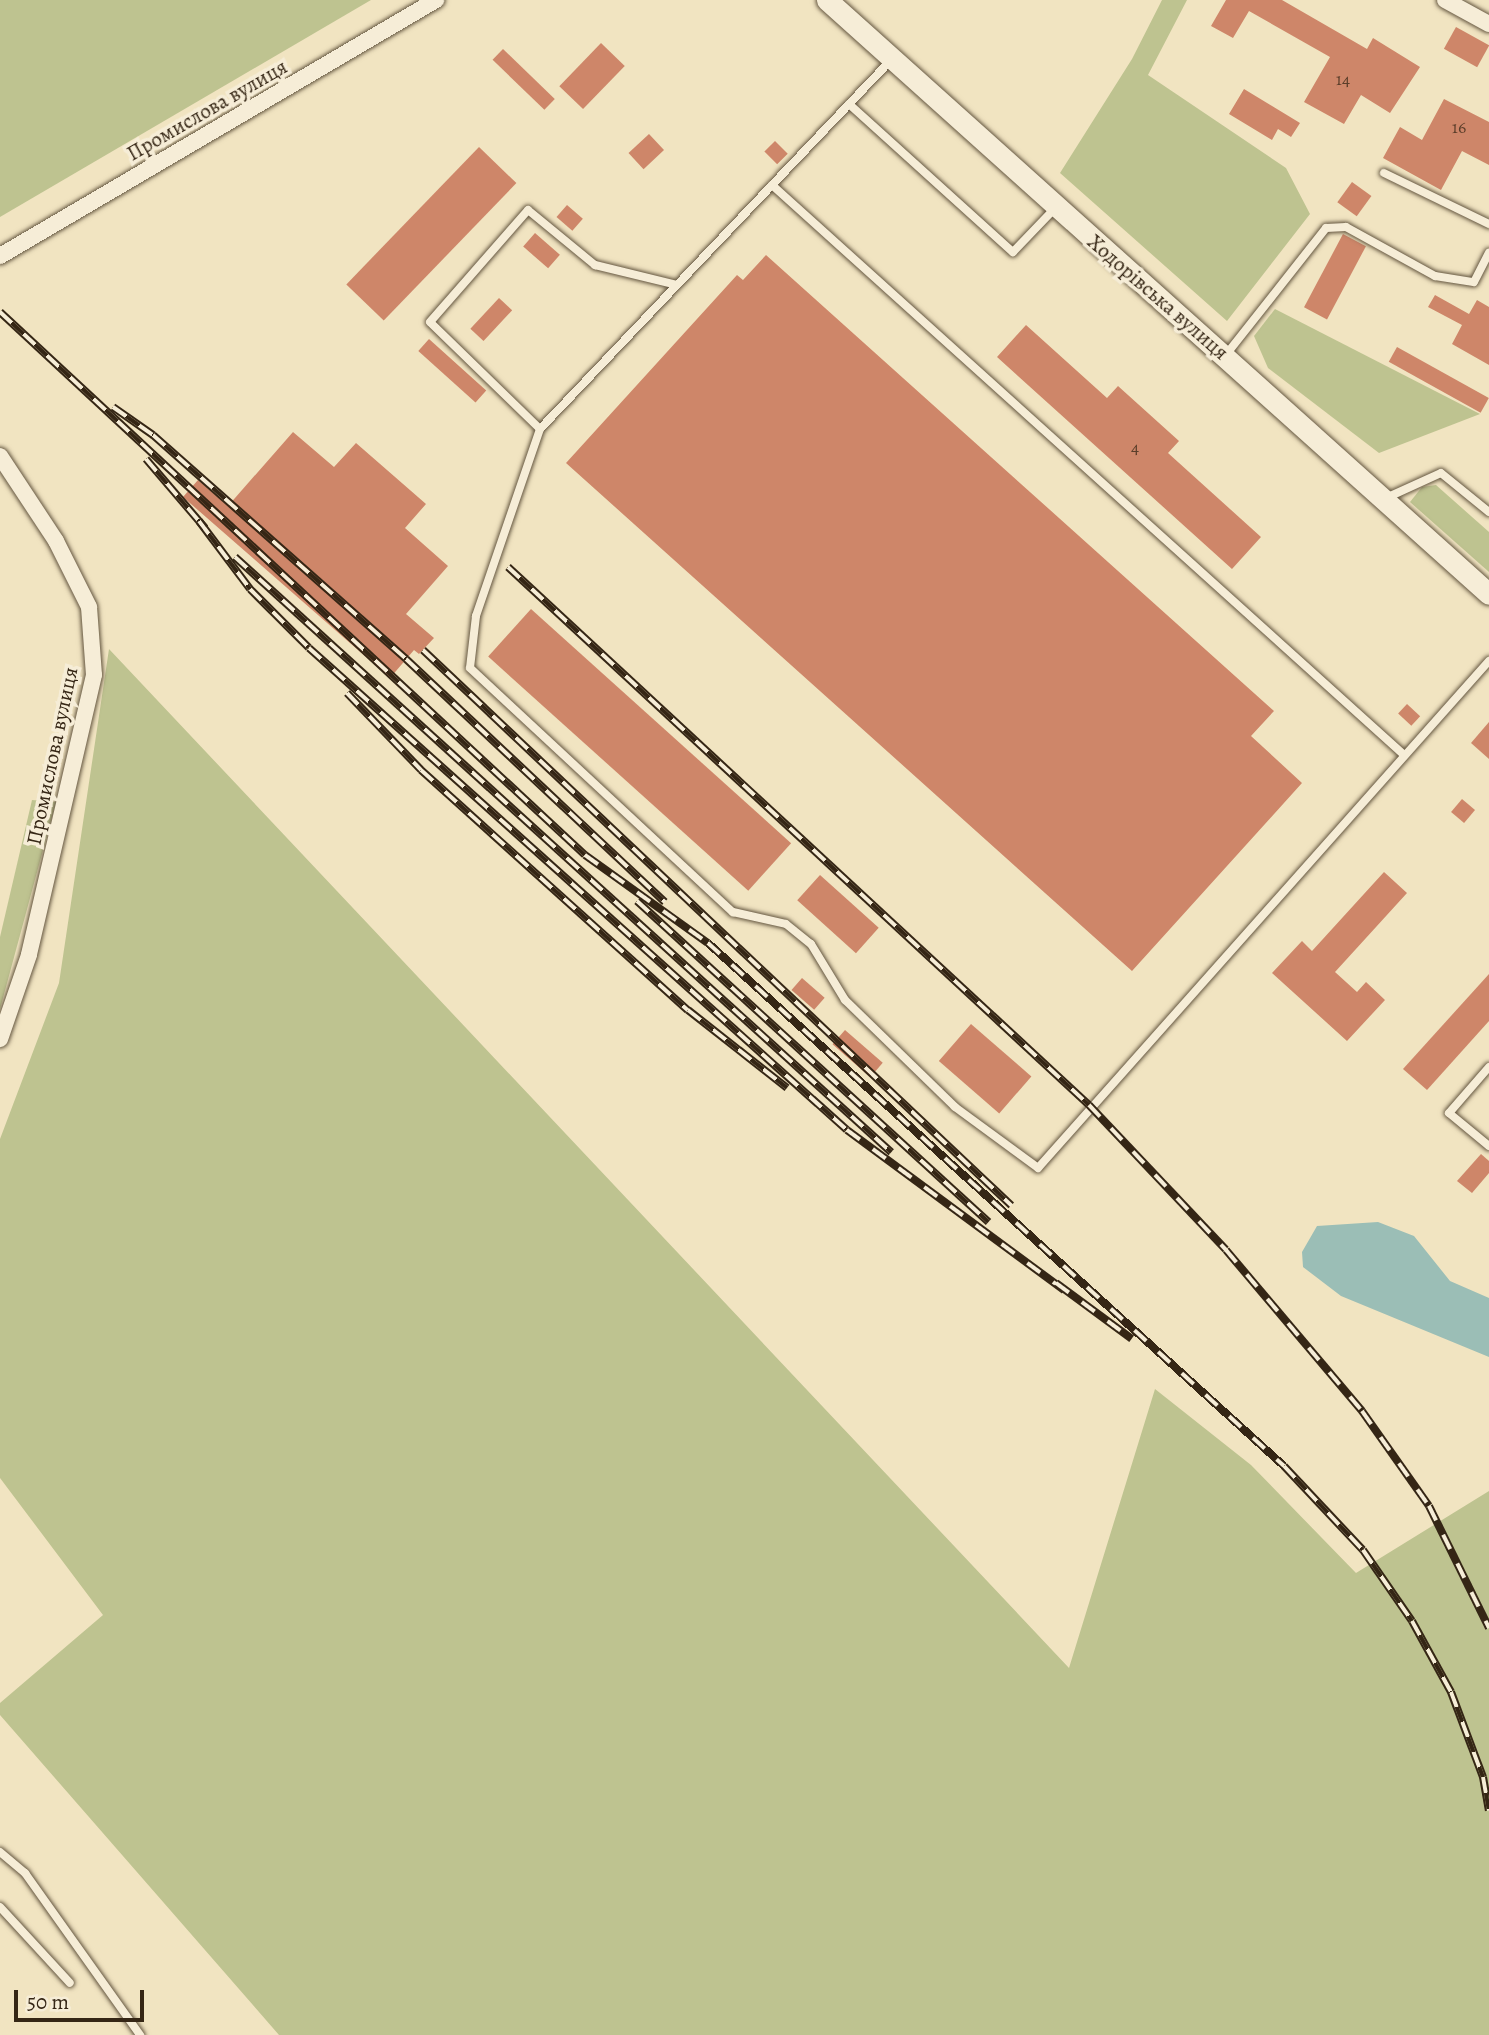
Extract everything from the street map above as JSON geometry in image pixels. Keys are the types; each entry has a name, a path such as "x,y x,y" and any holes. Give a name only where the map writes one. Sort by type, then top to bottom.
{"main road":[{"name":"Ходорівська вулиця","path":"827,0 1055,208 1225,356 1489,594"}],"street":[{"name":"Промислова вулиця","path":"0,256 436,0"},
{"path":"1445,0 1489,24"},
{"name":"Промислова вулиця","path":"0,456 56,541 89,607 94,676 29,955 0,1039"}],"lane":[{"path":"891,60 540,429 476,616 470,668 733,912 786,924 811,944 845,1000 955,1107 1038,1168 1403,754 1489,661"},
{"path":"849,104 1013,252 1055,208"},
{"path":"1384,173 1489,224"},
{"path":"772,185 1403,754"},
{"path":"540,429 430,322 528,209 595,265 677,285"},
{"path":"1225,356 1326,228 1346,227 1435,276 1474,282 1489,253"},
{"path":"1384,499 1441,473 1489,512"},
{"path":"1489,1067 1449,1113 1489,1146"},
{"path":"0,1852 25,1873 140,2035"},
{"path":"0,1907 71,1983"}],"green space":[{"path":"0,0 371,0 0,217"},
{"path":"1162,0 1187,0 1148,75 1286,168 1310,214 1227,321 1060,173 1132,59"},
{"path":"1275,309 1480,414 1379,453 1268,368 1254,336"},
{"path":"1436,485 1489,532 1489,572 1410,502 1422,487"},
{"path":"109,649 1069,1668 1155,1389 1251,1465 1356,1573 1489,1491 1489,2035 279,2035 0,1715 0,1703 103,1615 0,1478 0,1139 59,983"},
{"path":"32,800 56,802 0,1009 0,937"}],"water":[{"path":"1378,1222 1414,1236 1450,1281 1489,1298 1489,1357 1341,1296 1303,1267 1302,1252 1317,1226"}],"building":[{"path":"1226,0 1282,0 1367,49 1373,38 1420,67 1390,113 1361,95 1344,124 1304,102 1330,57 1249,11 1233,38 1211,26"},
{"path":"1456,27 1489,45 1477,67 1444,49"},
{"path":"601,43 625,66 583,109 559,86"},
{"path":"503,49 555,99 544,110 493,60"},
{"path":"1244,89 1300,123 1291,137 1278,129 1272,140 1229,114"},
{"path":"1444,99 1489,122 1489,165 1462,151 1441,190 1383,158 1400,127 1422,140"},
{"path":"649,134 664,150 644,169 629,153"},
{"path":"775,141 788,154 777,164 764,152"},
{"path":"479,147 516,183 384,321 346,284"},
{"path":"1352,182 1371,196 1357,216 1337,202"},
{"path":"567,205 583,219 572,231 557,217"},
{"path":"535,233 560,255 548,268 523,247"},
{"path":"1343,234 1366,246 1327,319 1304,307"},
{"path":"766,255 1274,711 1251,736 1302,783 1132,971 566,463 737,275 743,280"},
{"path":"1435,295 1469,314 1477,300 1489,307 1489,365 1452,344 1462,325 1428,307"},
{"path":"499,298 512,310 484,341 470,329"},
{"path":"1026,325 1107,398 1118,386 1179,441 1168,453 1261,537 1232,569 997,357"},
{"path":"429,339 486,391 476,402 418,351"},
{"path":"1397,347 1489,398 1481,413 1389,362"},
{"path":"293,432 334,467 356,443 426,504 405,528 448,566 406,614 434,638 419,654 414,650 390,678 183,497 198,480 228,506"},
{"path":"531,609 791,843 748,891 488,657"},
{"path":"1407,704 1420,716 1411,726 1398,714"},
{"path":"1489,722 1489,759 1471,743"},
{"path":"1462,799 1475,810 1464,823 1451,812"},
{"path":"1384,872 1407,893 1335,972 1357,992 1366,982 1385,1000 1347,1041 1272,973 1302,941 1312,951"},
{"path":"820,875 879,928 856,953 797,900"},
{"path":"1489,974 1489,1021 1427,1090 1403,1069"},
{"path":"802,978 825,998 814,1010 792,990"},
{"path":"971,1024 1031,1076 999,1113 939,1061"},
{"path":"845,1030 883,1063 870,1077 833,1044"},
{"path":"1481,1154 1489,1161 1489,1173 1472,1193 1457,1181"}],"railway":[{"path":"0,312 585,855 708,943 1284,1466 1363,1550 1412,1621 1451,1692 1483,1777 1489,1810"},
{"path":"113,407 153,435 406,659 665,902"},
{"path":"146,459 205,528"},
{"path":"199,521 250,589 309,648 847,1130 1064,1290"},
{"path":"235,557 891,1152"},
{"path":"508,567 1089,1105 1226,1250 1362,1411 1429,1506 1489,1628"},
{"path":"423,650 1011,1205"},
{"path":"347,693 421,770 688,1010 787,1088"},
{"path":"637,901 989,1222"},
{"path":"1056,1283 1132,1339"}]}
